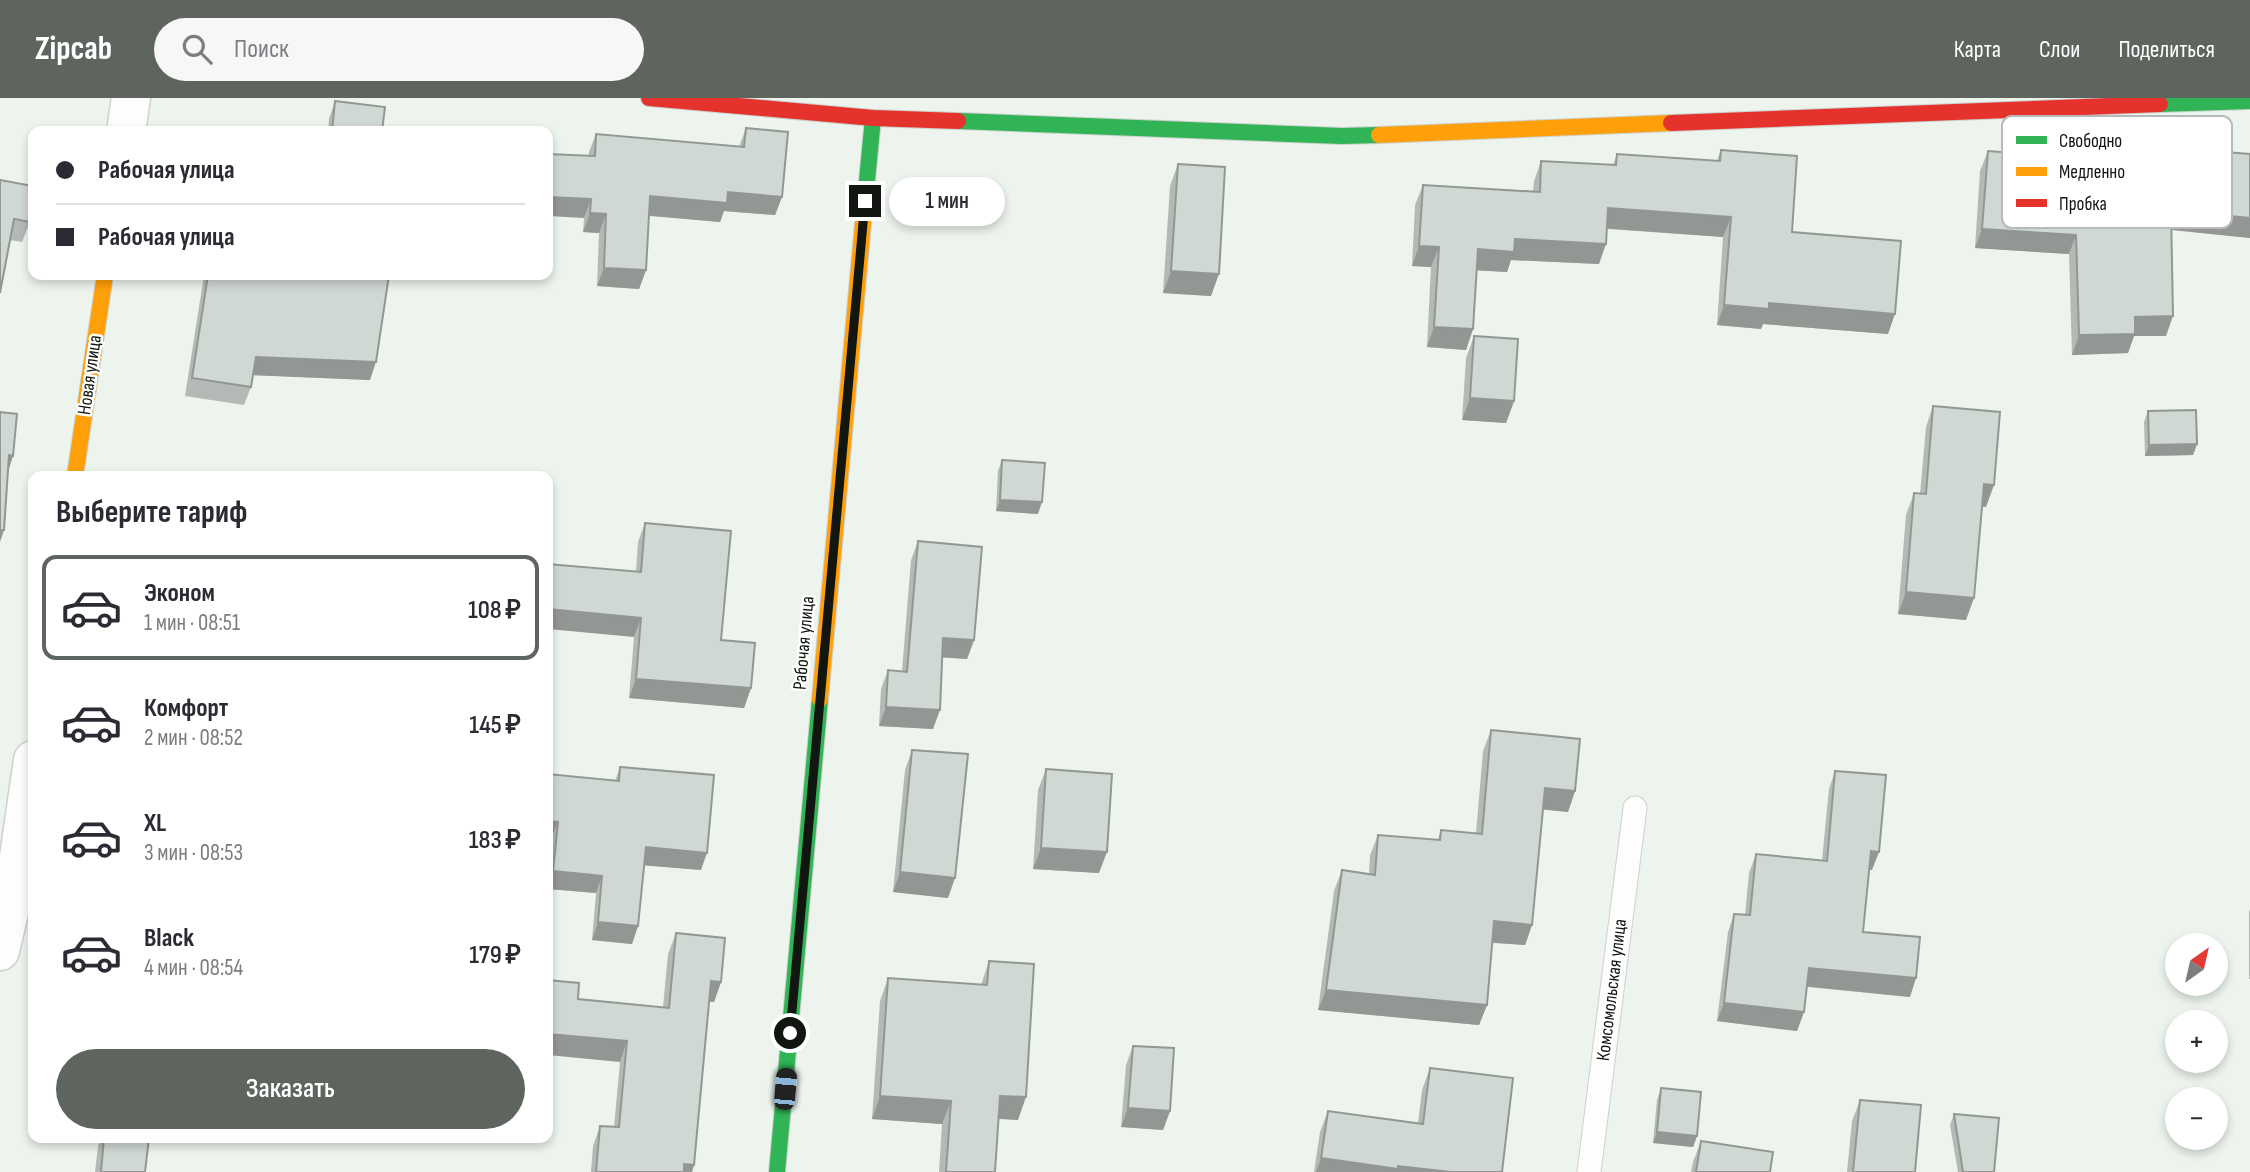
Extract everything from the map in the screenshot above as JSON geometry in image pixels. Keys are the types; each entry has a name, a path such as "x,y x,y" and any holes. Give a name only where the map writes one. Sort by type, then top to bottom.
{"street":[{"path":"127,126 131,98"},
{"path":"649,98 873,118 1342,136 2250,101"},
{"name":"Рабочая улица","path":"777,1172 873,118"},
{"name":"Новая улица","path":"76,471 104,280"},
{"path":"0,951 14,891 28,794"}],"lane":[{"name":"Комсомольская улица","path":"1589,1172 1635,808"}],"building":[{"path":"335,101 385,107 383,126 332,126"},
{"path":"746,128 788,132 782,197 728,192 727,203 650,196 646,270 604,268 606,214 590,213 591,199 553,197 553,154 595,156 596,134 744,147"},
{"path":"1721,150 1797,156 1792,232 1901,241 1895,314 1769,303 1769,309 1724,305 1731,217 1608,208 1606,244 1515,239 1514,252 1478,249 1473,329 1434,327 1439,247 1419,246 1423,185 1540,192 1541,161 1616,165 1617,154 1720,161"},
{"path":"1988,151 2002,152 2002,228 2171,228 2173,316 2135,317 2135,334 2079,335 2076,235 1982,229"},
{"path":"2232,153 2250,154 2250,218 2232,216"},
{"path":"1178,164 1225,167 1219,274 1171,271"},
{"path":"0,180 28,185 28,222 14,219 0,293"},
{"path":"207,280 388,280 376,362 256,357 251,387 192,378"},
{"path":"1474,336 1518,339 1514,401 1470,398"},
{"path":"1933,406 2000,412 1994,485 1984,484 1974,598 1906,592 1914,493 1926,494"},
{"path":"2196,410 2197,444 2149,445 2148,411"},
{"path":"0,412 17,414 13,456 9,455 4,530 0,530"},
{"path":"1002,460 1045,463 1042,502 1000,500"},
{"path":"645,523 731,531 721,640 755,643 751,688 636,679 641,618 553,609 553,564 641,572"},
{"path":"918,541 982,547 974,640 943,638 940,710 886,707 888,670 907,672"},
{"path":"1491,730 1580,739 1575,791 1545,788 1532,925 1494,921 1487,1005 1326,990 1342,870 1375,875 1378,835 1440,840 1441,830 1482,834"},
{"path":"912,750 968,754 955,878 900,872"},
{"path":"620,767 714,775 707,853 646,847 638,926 598,922 602,876 553,871 558,822 553,822 553,774 619,781"},
{"path":"1046,769 1112,774 1107,852 1041,848"},
{"path":"1835,771 1886,775 1879,852 1871,851 1863,932 1920,937 1916,978 1809,968 1804,1012 1724,1003 1734,914 1750,915 1756,854 1827,861"},
{"path":"676,933 725,938 721,982 711,981 694,1165 684,1164 684,1172 596,1172 600,1126 619,1127 627,1041 553,1034 553,980 579,983 578,999 669,1008"},
{"path":"989,961 1034,964 1026,1097 1000,1096 995,1172 946,1172 951,1101 880,1096 888,978 987,985"},
{"path":"1133,1046 1174,1048 1170,1111 1128,1108"},
{"path":"1430,1068 1513,1078 1502,1172 1451,1172 1398,1166 1398,1169 1321,1158 1328,1111 1423,1124"},
{"path":"1661,1088 1701,1092 1697,1136 1657,1132"},
{"path":"1860,1100 1921,1105 1915,1172 1853,1172"},
{"path":"1954,1114 1999,1118 1994,1172 1963,1172"},
{"path":"1701,1141 1773,1152 1770,1172 1696,1172"},
{"path":"104,1143 148,1143 145,1172 101,1172"}],"traffic: fast":[{"path":"2160,104 2250,101"},
{"path":"864,212 873,118"},
{"path":"958,121 1342,136 1379,135"},
{"path":"777,1172 820,699"}],"traffic: slow":[{"path":"1379,135 1671,123"},
{"path":"820,699 864,212"},
{"path":"76,471 104,280"}],"traffic: jam":[{"path":"649,98 873,118 958,121"},
{"path":"1671,123 2160,104"}],"route":[{"path":"790,1033 865,201"}]}
